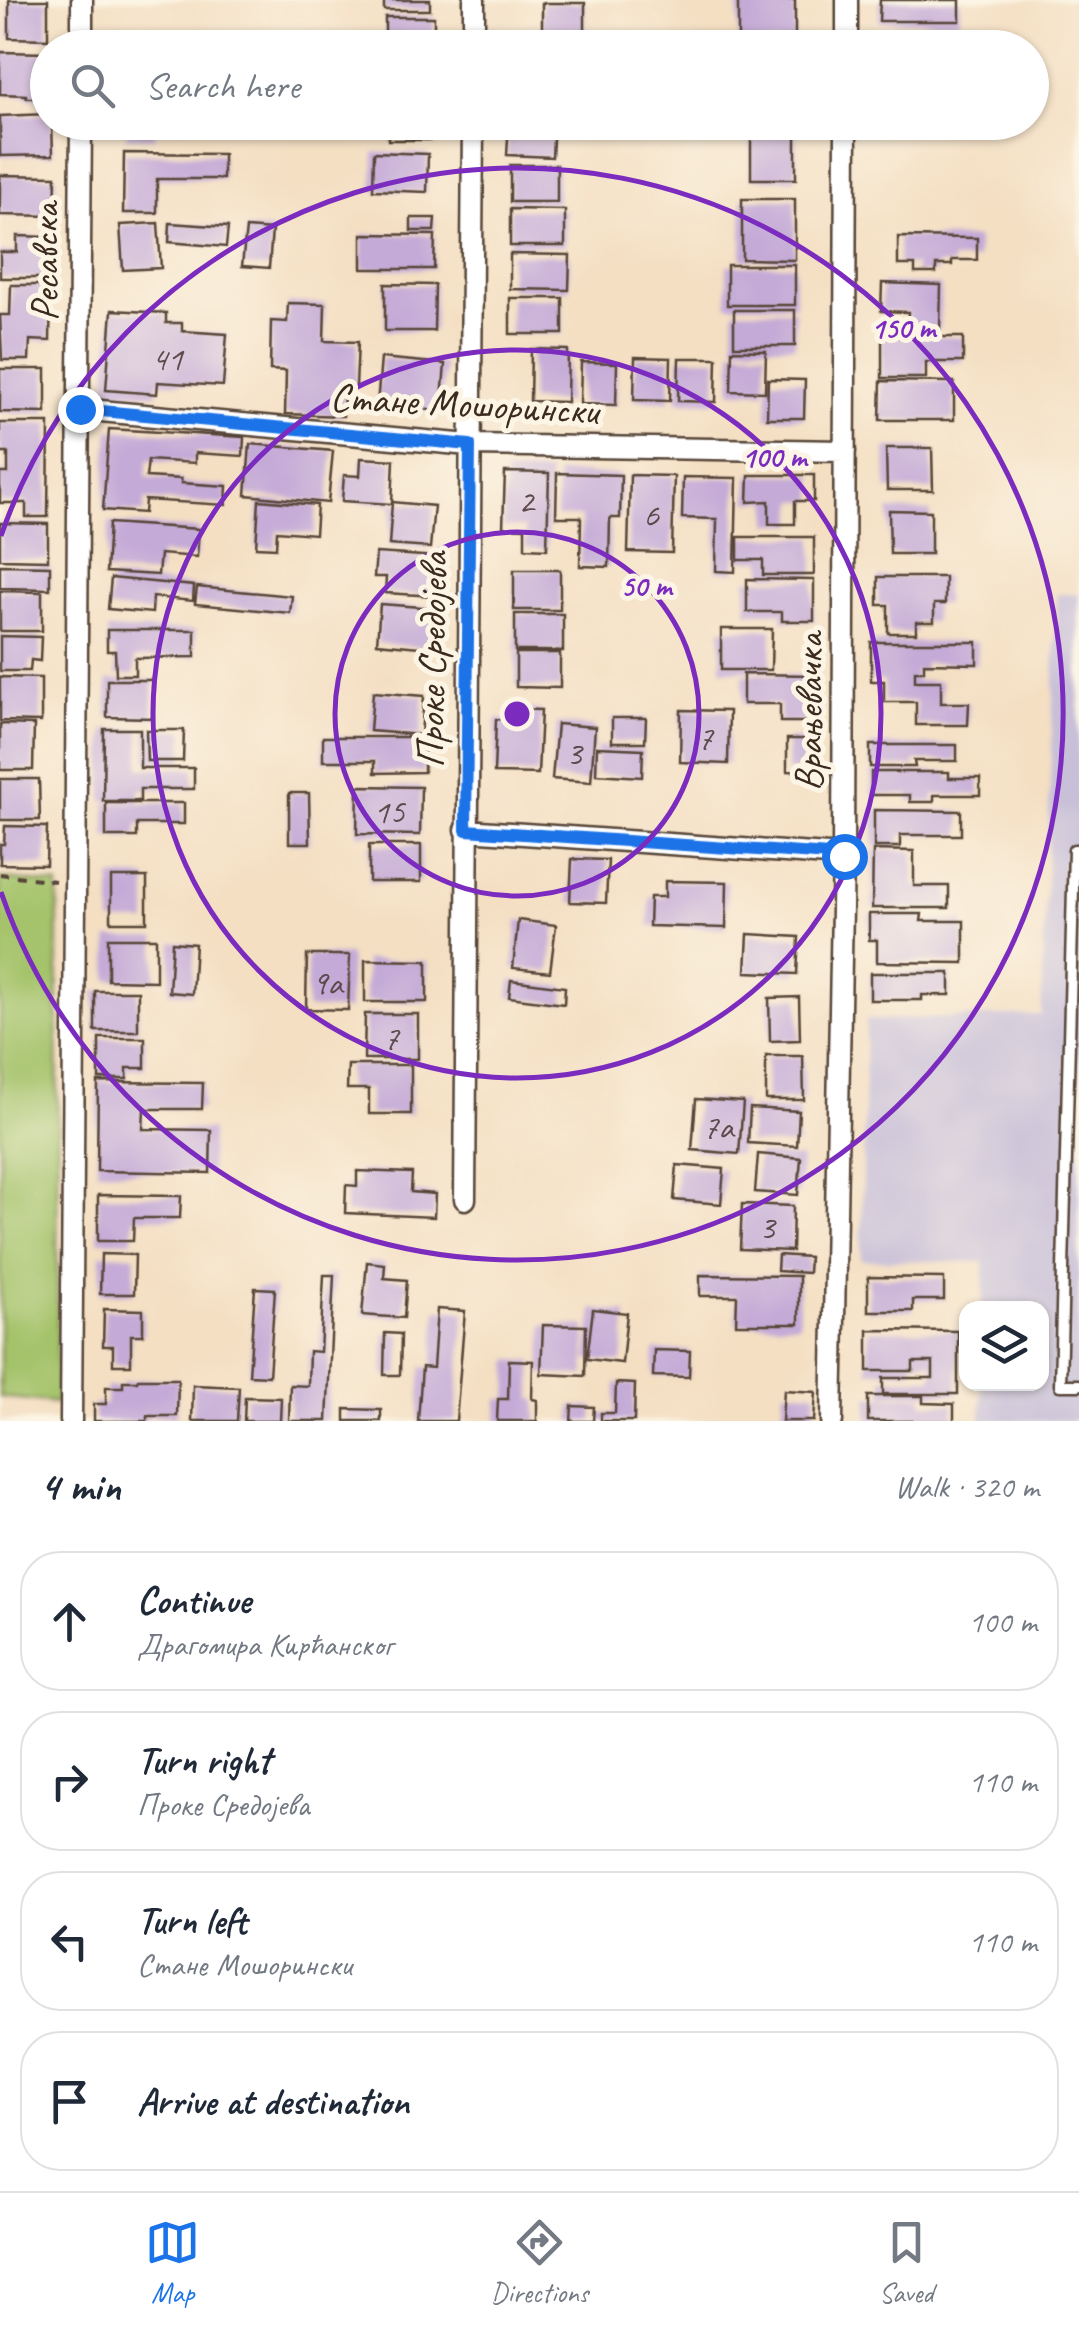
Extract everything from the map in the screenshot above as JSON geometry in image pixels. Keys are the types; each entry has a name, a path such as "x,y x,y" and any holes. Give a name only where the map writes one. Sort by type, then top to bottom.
{"street":[{"path":"82,0 82,30"},
{"path":"474,0 474,30"},
{"path":"847,0 847,30"},
{"name":"Ресавска","path":"71,1421 81,140"},
{"name":"Проке Средојева","path":"464,1199 473,140"},
{"name":"Врањевачка","path":"832,1421 844,856 846,140"},
{"name":"Стане Мошорински","path":"80,409 470,445 845,451"},
{"path":"466,830 844,856"}],"lane":[{"path":"1079,850 1074,850 1060,1384 1079,1385"}],"path":[{"path":"0,874 74,884"}],"shaded area":[{"path":"1057,594 1079,594 1079,1421 981,1421 982,1391 1049,1391 1049,1301 983,1301 984,1262 861,1260 866,1020 1041,1015"}],"green space":[{"path":"0,878 58,885 57,1403 0,1397"}],"building":[{"path":"9,0 48,0 48,30 30,30 30,39 9,38"},
{"path":"384,0 430,0 430,10 384,10"},
{"path":"738,0 795,0 795,30 738,30"},
{"path":"880,0 960,0 960,21 879,21"},
{"path":"542,3 585,3 585,30 542,30"},
{"path":"385,17 434,17 434,30 385,30"},
{"path":"0,52 30,53 30,98 0,94"},
{"path":"30,115 30,140 53,140 53,155 0,156 0,116"},
{"path":"508,140 553,140 552,157 507,155"},
{"path":"751,140 796,140 796,179 751,179"},
{"path":"374,152 428,154 427,192 373,190"},
{"path":"124,153 223,154 223,179 157,179 157,213 123,213"},
{"path":"510,165 557,165 557,202 510,202"},
{"path":"0,175 56,176 55,216 0,215"},
{"path":"742,199 795,199 795,260 742,259"},
{"path":"510,209 565,210 565,246 510,246"},
{"path":"411,218 435,218 434,231 411,231"},
{"path":"158,223 161,268 123,270 120,225"},
{"path":"170,223 228,227 226,247 169,242"},
{"path":"246,228 272,230 269,268 242,266"},
{"path":"362,234 435,235 434,269 362,269"},
{"path":"17,236 51,237 50,278 0,278 0,252 17,252"},
{"path":"898,237 977,238 977,260 952,260 952,265 936,265 936,273 915,273 915,265 898,265"},
{"path":"510,254 570,255 569,290 510,289"},
{"path":"727,265 795,265 795,305 727,305"},
{"path":"882,283 941,285 940,329 907,327 908,312 881,311"},
{"path":"385,284 435,285 434,331 385,331"},
{"path":"11,285 51,285 50,341 30,340 29,360 2,360 0,315 10,315"},
{"path":"510,298 563,298 563,334 510,334"},
{"path":"288,303 325,304 324,341 358,342 356,387 344,386 343,416 285,414 286,371 270,370 271,321 287,322"},
{"path":"112,310 166,313 166,323 182,323 182,331 227,334 223,386 158,382 157,394 106,390"},
{"path":"734,310 795,310 795,346 734,346"},
{"path":"882,337 963,337 963,362 926,362 926,378 882,378"},
{"path":"531,349 568,350 567,402 530,401"},
{"path":"732,350 766,351 765,392 731,391"},
{"path":"635,357 671,358 670,401 634,400"},
{"path":"381,358 445,364 441,411 377,405"},
{"path":"679,358 717,358 716,402 678,401"},
{"path":"581,362 617,363 616,405 580,404"},
{"path":"0,369 46,369 46,413 0,412"},
{"path":"768,379 805,380 804,418 767,418"},
{"path":"881,381 954,382 954,420 880,420"},
{"path":"0,423 49,423 48,517 26,517 26,503 0,503 0,473 8,473 8,453 0,453"},
{"path":"109,429 244,437 243,456 195,453 195,463 148,460 146,477 227,486 226,505 145,500 144,513 103,510"},
{"path":"250,444 333,451 328,503 246,495"},
{"path":"886,448 932,448 933,490 887,490"},
{"path":"361,458 394,460 392,504 342,501 344,475 360,476"},
{"path":"505,472 549,473 547,549 525,548 525,528 503,527"},
{"path":"557,473 621,475 620,518 610,518 609,567 580,566 581,517 556,517"},
{"path":"630,475 674,476 672,553 628,552"},
{"path":"749,475 814,475 814,501 795,501 795,524 769,524 769,501 748,502"},
{"path":"683,477 737,478 735,572 716,571 717,519 682,518"},
{"path":"259,500 317,505 315,534 277,531 276,548 256,547"},
{"path":"392,502 434,506 430,548 389,545"},
{"path":"889,510 931,511 931,554 890,554"},
{"path":"0,523 48,524 48,560 0,559"},
{"path":"109,523 199,529 197,557 160,554 158,575 106,572"},
{"path":"738,537 814,537 814,575 763,575 763,560 738,560"},
{"path":"376,553 438,557 435,596 385,593 386,577 374,577"},
{"path":"0,565 50,566 50,589 0,588"},
{"path":"514,570 560,570 560,610 514,610"},
{"path":"878,577 945,577 945,604 934,604 934,622 916,622 916,633 888,633 888,605 878,605"},
{"path":"111,578 194,586 193,601 153,597 152,613 108,609"},
{"path":"747,579 814,580 814,621 782,621 782,612 747,612"},
{"path":"197,587 292,596 290,613 195,604"},
{"path":"0,591 42,592 42,631 0,631"},
{"path":"380,604 434,608 430,648 377,643"},
{"path":"515,614 563,614 563,651 515,651"},
{"path":"721,629 772,629 771,670 721,670"},
{"path":"107,630 195,630 195,657 135,658 135,675 116,675 115,651 107,651"},
{"path":"0,636 41,637 40,661 31,660 30,671 0,671"},
{"path":"871,642 977,642 977,664 924,663 924,671 915,671 915,681 941,681 941,703 969,703 968,725 916,725 916,702 884,702 884,681 871,681"},
{"path":"516,653 560,653 560,688 516,687"},
{"path":"743,674 812,675 812,722 780,722 780,704 743,704"},
{"path":"0,677 41,678 41,722 0,721"},
{"path":"107,680 153,680 153,718 107,717"},
{"path":"373,692 424,696 421,735 370,731"},
{"path":"512,709 541,710 538,774 494,773 496,719 511,720"},
{"path":"681,710 729,711 728,764 680,762"},
{"path":"612,718 646,718 645,742 612,742"},
{"path":"0,724 34,725 33,770 0,770"},
{"path":"557,724 595,727 591,782 552,779"},
{"path":"104,729 140,729 140,768 194,768 194,789 140,789 140,801 103,801"},
{"path":"146,730 184,730 183,761 147,761"},
{"path":"323,737 424,737 424,772 375,773 375,761 323,761"},
{"path":"787,739 815,739 815,772 787,771"},
{"path":"870,745 957,745 957,761 914,761 915,767 870,767"},
{"path":"597,747 643,749 642,777 596,774"},
{"path":"871,772 949,772 949,778 980,778 980,795 934,795 934,802 910,802 910,795 871,795"},
{"path":"0,779 39,779 40,820 0,820"},
{"path":"358,786 421,787 420,835 357,834"},
{"path":"289,793 309,793 310,843 289,843"},
{"path":"106,803 184,803 184,824 137,824 137,837 106,837"},
{"path":"874,810 961,811 961,835 900,835 900,847 874,847"},
{"path":"5,826 47,827 46,865 0,864"},
{"path":"369,845 421,845 421,882 369,882"},
{"path":"873,850 914,851 914,886 949,886 949,908 872,908"},
{"path":"572,859 608,860 606,903 570,902"},
{"path":"111,877 147,877 147,922 111,922"},
{"path":"665,881 727,882 726,928 649,926 650,897 665,897"},
{"path":"869,914 922,914 921,921 964,921 964,963 877,962 877,940 869,940"},
{"path":"518,920 556,925 550,972 513,968"},
{"path":"748,934 799,937 797,974 746,972"},
{"path":"108,938 156,938 156,981 108,980"},
{"path":"172,942 195,944 192,994 169,992"},
{"path":"307,955 350,955 348,1010 306,1009"},
{"path":"365,960 427,961 427,1002 365,1002"},
{"path":"870,973 950,973 950,995 922,995 922,1000 870,1000"},
{"path":"511,980 565,987 564,1004 509,997"},
{"path":"95,991 138,991 138,1031 95,1031"},
{"path":"799,997 800,1040 770,1041 769,998"},
{"path":"365,1014 418,1014 418,1059 364,1059"},
{"path":"99,1038 145,1038 145,1068 127,1068 127,1079 99,1079"},
{"path":"766,1056 803,1056 804,1100 766,1100"},
{"path":"348,1065 411,1065 411,1114 369,1114 369,1089 347,1089"},
{"path":"98,1082 203,1083 202,1109 144,1109 143,1129 211,1130 210,1173 97,1171"},
{"path":"696,1099 743,1102 739,1154 692,1150"},
{"path":"750,1108 799,1111 797,1146 748,1143"},
{"path":"758,1154 801,1158 798,1195 755,1192"},
{"path":"677,1165 724,1169 721,1204 674,1200"},
{"path":"357,1171 412,1173 411,1192 435,1194 434,1217 345,1213 346,1185 357,1186"},
{"path":"98,1195 181,1196 180,1218 134,1218 133,1241 98,1241"},
{"path":"742,1204 793,1206 792,1251 740,1249"},
{"path":"101,1254 135,1255 134,1294 100,1294"},
{"path":"778,1255 809,1257 808,1273 777,1271"},
{"path":"367,1262 385,1264 384,1278 407,1280 404,1318 362,1315"},
{"path":"324,1275 334,1275 327,1421 289,1421 290,1385 308,1386 309,1351 320,1352"},
{"path":"700,1275 799,1276 799,1324 736,1324 737,1296 700,1296"},
{"path":"868,1277 944,1278 944,1300 913,1300 913,1311 868,1311"},
{"path":"255,1288 275,1289 269,1376 249,1375"},
{"path":"104,1309 143,1310 143,1335 131,1335 131,1365 113,1365 113,1346 103,1346"},
{"path":"437,1309 465,1311 456,1421 418,1421 422,1367 433,1368"},
{"path":"593,1309 627,1313 622,1363 587,1359"},
{"path":"543,1325 586,1326 585,1376 541,1374"},
{"path":"868,1330 958,1331 958,1394 883,1394 883,1378 933,1378 933,1362 913,1362 913,1371 868,1371"},
{"path":"385,1333 401,1334 400,1375 384,1375"},
{"path":"654,1350 690,1351 689,1377 653,1376"},
{"path":"509,1360 533,1361 532,1399 537,1400 537,1421 497,1421 498,1399 508,1399"},
{"path":"178,1379 177,1416 147,1416 147,1421 94,1421 94,1404 106,1404 106,1387 123,1387 123,1381"},
{"path":"616,1383 635,1384 634,1421 601,1421 601,1413 615,1413"},
{"path":"193,1385 239,1387 237,1421 192,1421"},
{"path":"784,1390 816,1392 814,1421 782,1421"},
{"path":"868,1396 923,1396 923,1403 954,1404 954,1421 868,1421"},
{"path":"245,1397 281,1398 280,1421 244,1421"},
{"path":"572,1406 594,1407 593,1421 571,1421"},
{"path":"345,1409 381,1410 381,1421 345,1421"}],"route":[{"path":"80,409 470,445 466,830 844,856"}]}
